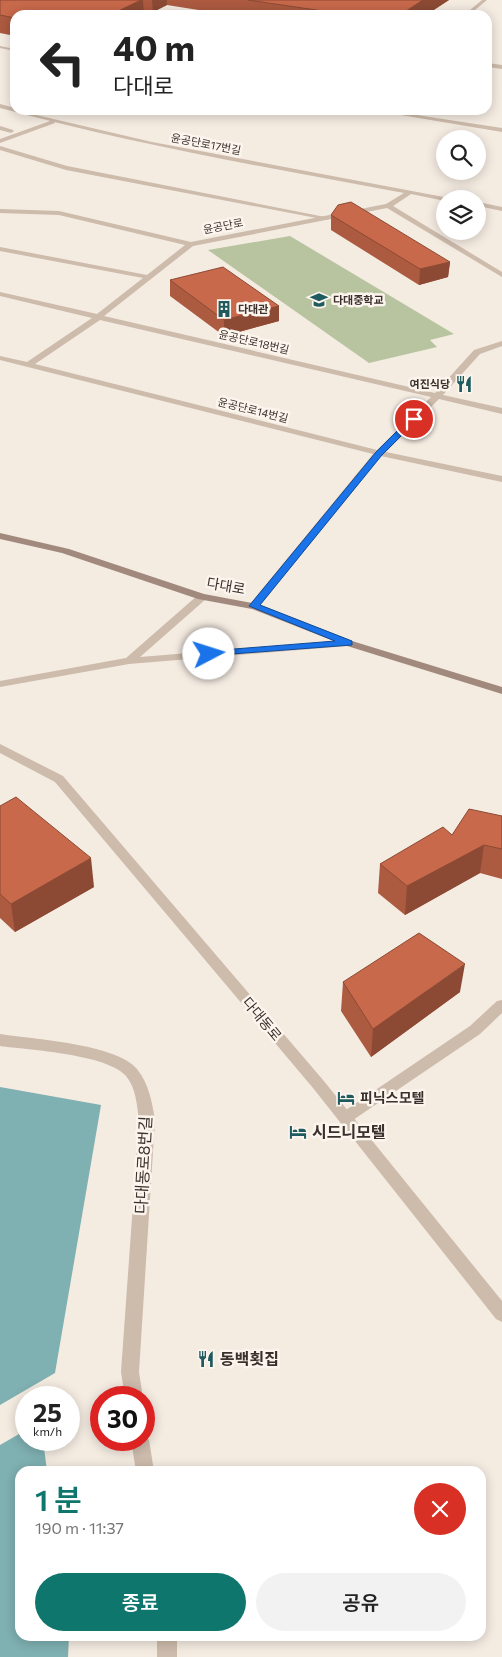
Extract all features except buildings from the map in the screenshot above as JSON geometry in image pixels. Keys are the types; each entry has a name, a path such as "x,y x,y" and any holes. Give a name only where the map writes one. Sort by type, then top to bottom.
{"main road":[{"name":"다대로","path":"0,536 65,551 202,598 254,606 348,643 502,690"}],"street":[{"name":"윤공단로17번길","path":"30,115 130,140 410,192"},
{"path":"0,128 11,131"},
{"path":"410,192 436,197"},
{"name":"윤공단로","path":"0,211 58,212 191,244 388,206 410,192"},
{"path":"388,206 502,275"},
{"path":"486,206 502,211"},
{"path":"28,365 98,317 191,244"},
{"path":"0,249 148,277"},
{"name":"윤공단로18번길","path":"0,294 502,411"},
{"path":"254,606 379,454 437,396 477,352 502,343"},
{"name":"윤공단로14번길","path":"0,358 379,454 502,479"},
{"path":"129,661 202,598"},
{"path":"0,684 129,661 348,643"},
{"name":"다대동로","path":"0,748 59,779 345,1118 502,1314"},
{"path":"345,1118 475,1030 502,1005"},
{"name":"다대동로8번길","path":"0,1040 98,1055 127,1068 143,1091 147,1120 130,1372 132,1386"},
{"path":"142,1451 144,1466"},
{"path":"167,1641 167,1657"}],"lane":[{"path":"472,10 485,0"},
{"path":"404,115 502,130"},
{"path":"0,141 53,122"},
{"path":"0,148 66,168 327,218"}],"green space":[{"path":"290,236 454,334 430,340 437,347 369,363 208,250"}],"water":[{"path":"0,1087 101,1105 55,1373 33,1386 15,1386 15,1396 0,1405"},
{"path":"15,1436 15,1451 44,1451 46,1466 15,1466 15,1641 69,1641 68,1657 0,1657 0,1445"}],"place":[{"name":"다대중학교","path":"319,300"},
{"name":"다대관","path":"224,309"},
{"name":"여진식당","path":"464,384"},
{"name":"피닉스모텔","path":"346,1098"},
{"name":"시드니모텔","path":"298,1132"},
{"name":"동백횟집","path":"206,1359"}],"route":[{"path":"209,654 348,643 254,606 379,454 414,419"}]}
